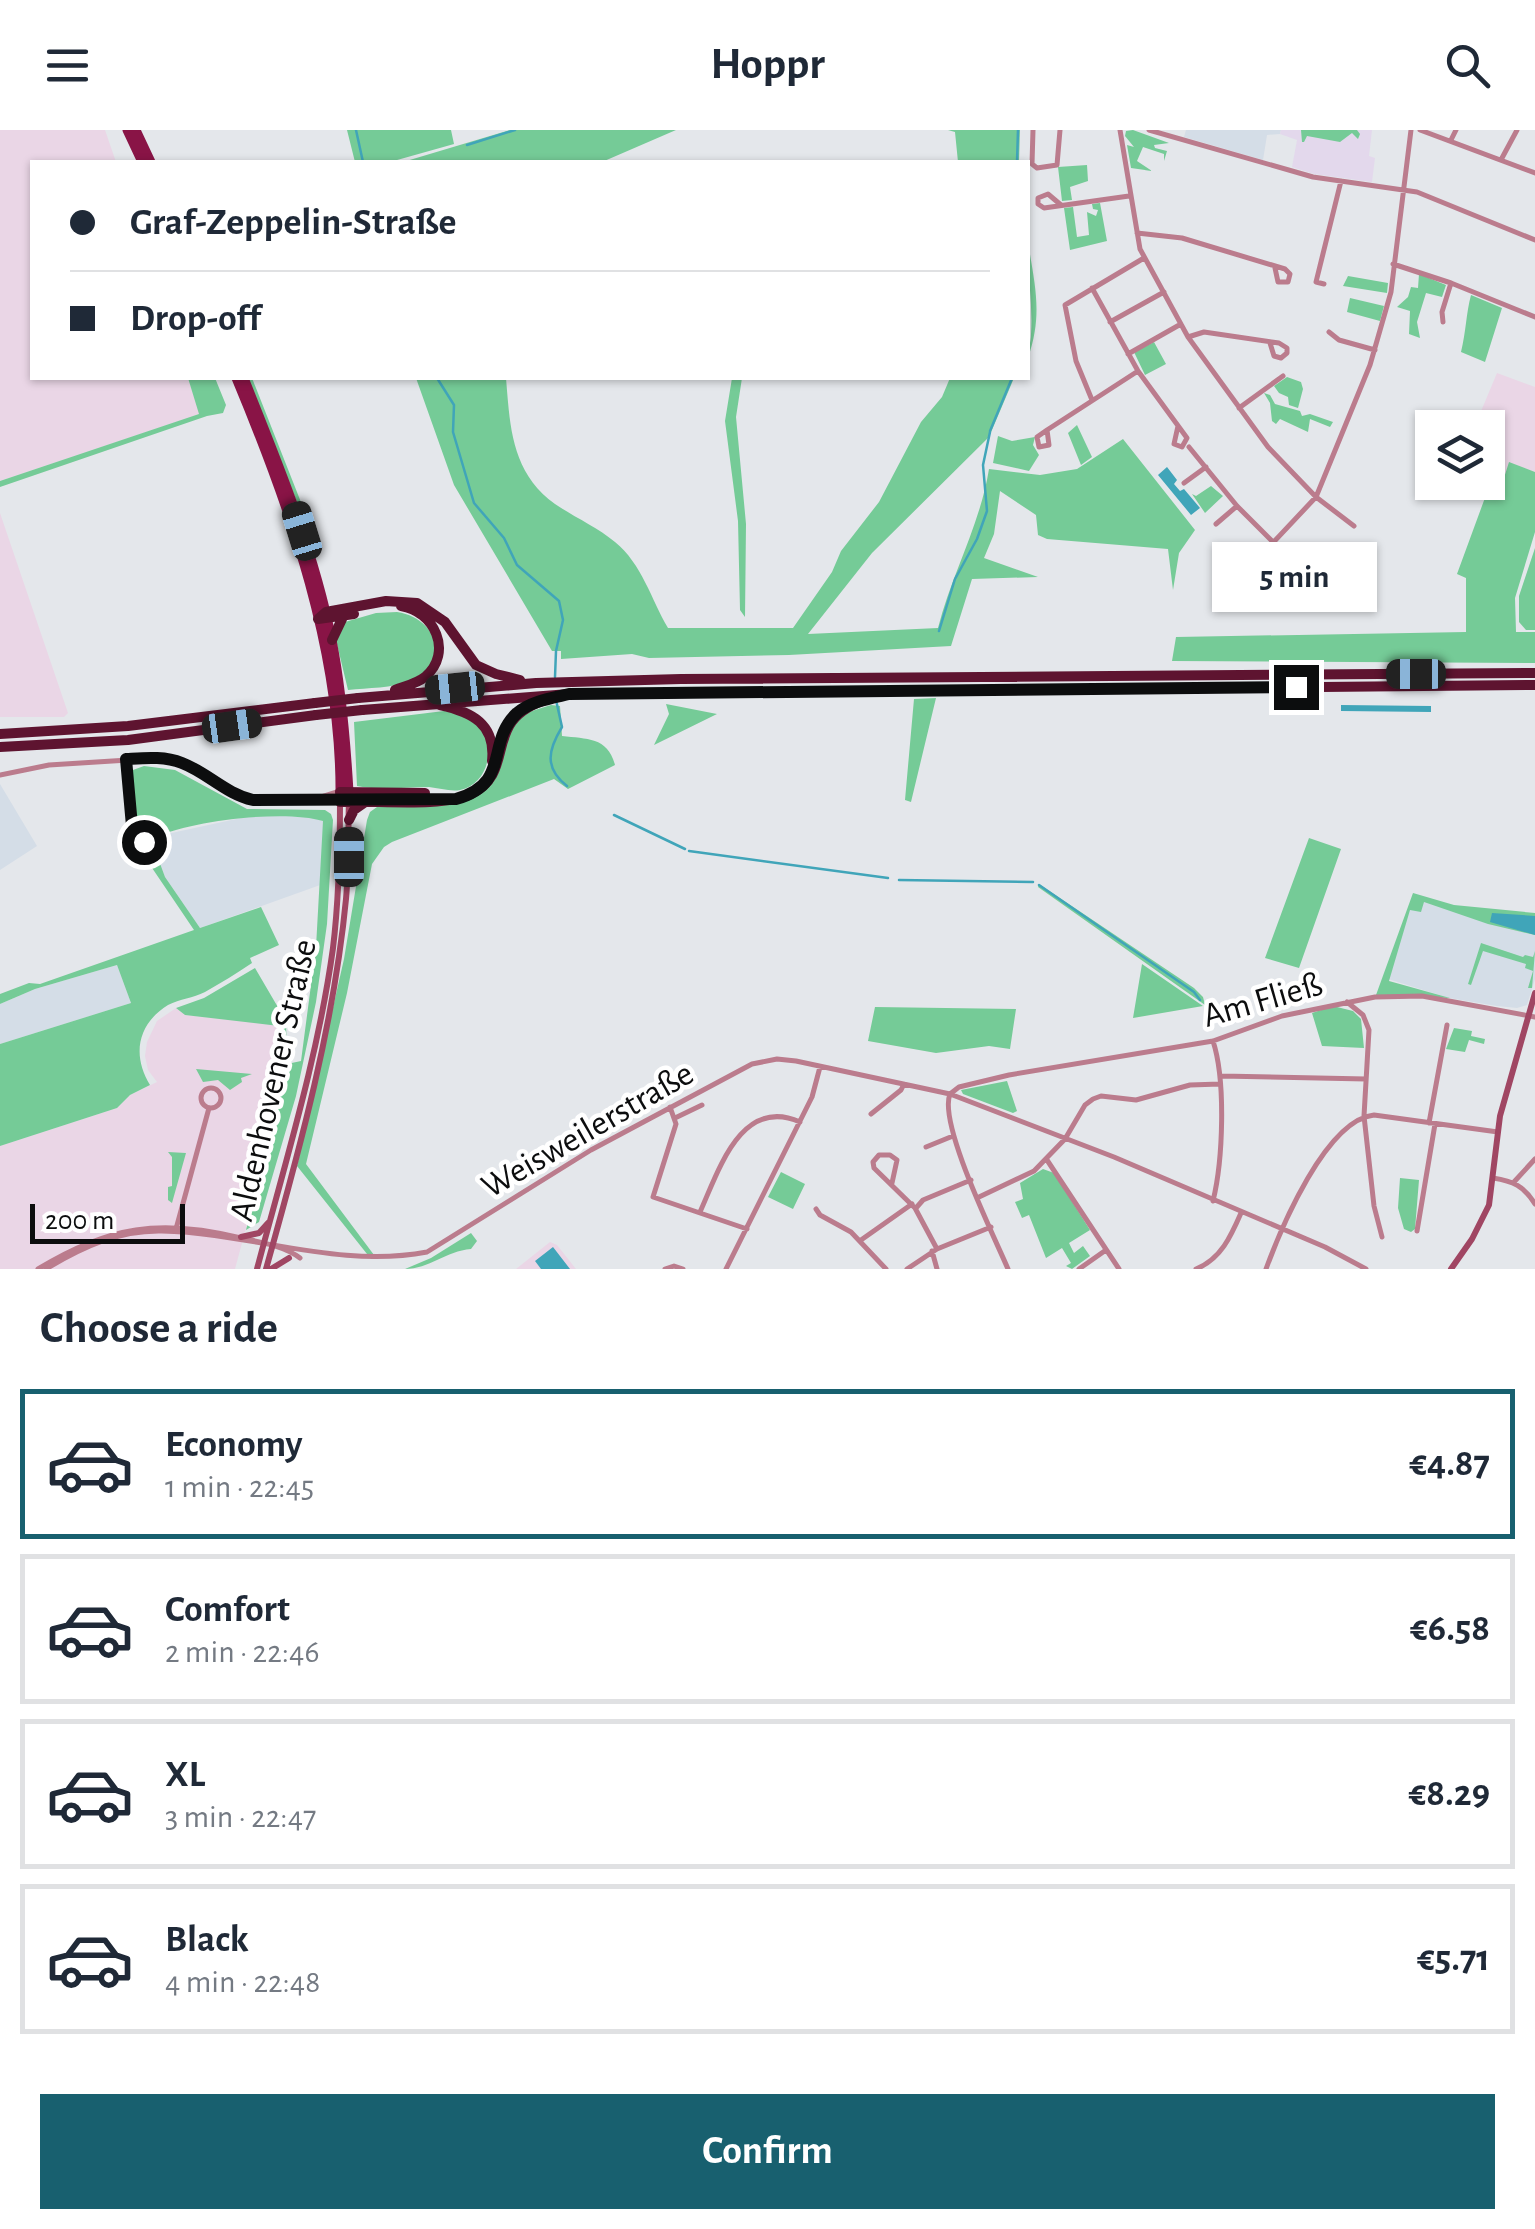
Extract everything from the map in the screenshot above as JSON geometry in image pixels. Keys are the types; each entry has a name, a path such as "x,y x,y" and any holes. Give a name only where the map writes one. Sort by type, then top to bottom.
{"highway":[{"path":"323,617 396,600 418,602 445,622 480,668 543,690"},
{"path":"323,617 408,607 427,618 436,631 438,656 427,675 360,704"},
{"path":"332,640 343,616"},
{"path":"940,684 1535,673"},
{"path":"0,734 360,704 429,703 569,688 1535,685"},
{"path":"376,696 543,690"},
{"path":"344,797 367,802 451,800 474,792 494,770 512,719 543,690"},
{"path":"344,797 450,793 466,790 482,779 493,754 492,740 484,724 469,712 429,703"},
{"path":"0,747 128,740 316,709"},
{"path":"349,820 357,807 367,802"}],"main road":[{"path":"127,130 141,160"},
{"path":"136,130 150,160"},
{"name":"Aldenhovener Straße","path":"237,380 332,640 344,797 327,984 306,1084 257,1269"},
{"name":"Aldenhovener Straße","path":"245,380 293,501 323,617 340,774 349,820 346,898 331,1004 268,1269"},
{"path":"1451,1269 1489,1205 1498,1132 1532,1016 1535,993"},
{"path":"241,1238 259,1233 269,1222"},
{"path":"268,1269 289,1258"}],"street":[{"path":"1033,130 1032,164 1037,168 1057,165 1060,130"},
{"path":"1120,130 1144,258 1180,324 1268,447 1316,497 1354,526"},
{"path":"1149,130 1313,177 1403,188 1535,240"},
{"path":"1233,585 1316,497 1375,350 1391,292 1411,130"},
{"path":"1420,130 1535,173"},
{"path":"1451,140 1456,130"},
{"path":"1502,158 1517,130"},
{"path":"1324,284 1316,282 1342,181"},
{"path":"1061,206 1130,196"},
{"path":"1137,233 1182,238 1275,268"},
{"path":"1092,400 1076,361 1065,305 1144,258"},
{"path":"1393,264 1535,317"},
{"path":"1443,322 1451,283"},
{"path":"1092,288 1138,371 1178,426"},
{"path":"1110,322 1164,292"},
{"path":"1128,354 1180,324"},
{"path":"1188,337 1204,332 1270,342"},
{"path":"1329,332 1339,340 1375,350"},
{"path":"1047,430 1138,371"},
{"path":"1239,408 1283,376"},
{"path":"1190,448 1237,506 1294,562"},
{"path":"1184,484 1206,468"},
{"path":"1216,524 1237,506"},
{"path":"0,774 49,765 160,758 180,762 232,794 253,800 344,797"},
{"path":"126,759 132,826"},
{"path":"314,799 324,794 340,774"},
{"path":"324,794 344,797"},
{"name":"Am Fließ","path":"950,1094 959,1087 1009,1076 1212,1041 1282,1016 1347,1002 1422,996 1532,1016"},
{"path":"1347,1002 1363,1015 1369,1030 1364,1116 1374,1206 1382,1236"},
{"path":"1417,1231 1448,1024"},
{"path":"1212,1041 1221,1080 1218,1178 1212,1201"},
{"name":"Weisweilerstraße","path":"393,1265 427,1252 586,1152 670,1107 752,1064 776,1060 950,1094 1282,1228 1366,1269"},
{"path":"726,1269 812,1097 820,1067"},
{"path":"978,1197 1018,1180 1047,1160 1065,1139 1084,1105 1101,1096 1136,1100 1221,1080 1366,1079"},
{"path":"871,1114 904,1084"},
{"path":"950,1094 947,1102 953,1136 1008,1269"},
{"path":"676,1118 702,1104"},
{"path":"670,1107 676,1118 653,1197 747,1229"},
{"path":"176,1229 209,1108"},
{"path":"700,1212 737,1135 772,1114 800,1122"},
{"path":"1266,1269 1282,1228 1332,1146 1364,1116 1498,1132"},
{"path":"926,1146 953,1136"},
{"path":"892,1183 896,1160 880,1154 873,1162 874,1168 913,1206 934,1250 937,1269"},
{"path":"1047,1160 1118,1269"},
{"path":"1514,1182 1535,1160"},
{"path":"1493,1178 1514,1182 1535,1204"},
{"path":"861,1240 923,1200 971,1180"},
{"path":"816,1208 820,1215 861,1240 886,1269"},
{"path":"1196,1269 1214,1260 1231,1237 1241,1212"},
{"path":"908,1269 934,1250 991,1228"},
{"path":"46,1269 74,1252 110,1238 142,1232 176,1229 263,1247"},
{"path":"38,1269 73,1247 108,1234 176,1229 241,1238 310,1260"},
{"path":"272,1250 289,1258 301,1258"},
{"path":"1078,1269 1106,1250"},
{"path":"666,1269 684,1269"}],"shaded area":[{"path":"0,130 105,130 115,160 30,160 30,380 189,380 200,414 0,481"},
{"path":"1186,130 1281,130 1280,134 1267,135 1263,160 1184,137"},
{"path":"1281,130 1372,130 1372,182 1292,167 1297,140 1280,134"},
{"path":"1497,373 1535,387 1535,472 1509,463 1505,475 1505,410 1482,410"},
{"path":"0,513 68,713 64,717 0,717"},
{"path":"0,784 37,846 0,870"},
{"path":"250,816 306,816 323,821 323,884 200,928 147,846 153,837"},
{"path":"1414,894 1535,934 1535,979 1527,1005 1517,1008 1449,998 1388,979"},
{"path":"117,965 131,1003 0,1044 0,1004 35,989"},
{"path":"176,1008 185,1015 279,1025 282,1034 267,1124 267,1150 235,1269 0,1269 0,1146 117,1108 130,1095 157,1082 148,1070 147,1042 157,1021"},
{"path":"550,1242 576,1269 516,1269"}],"green space":[{"path":"347,130 451,130 454,144 397,160 354,160"},
{"path":"510,130 676,130 607,160 410,160"},
{"path":"948,130 1020,130 1019,160 958,160 955,132"},
{"path":"1301,130 1357,130 1360,134 1358,139 1352,133 1340,142 1307,136 1302,142"},
{"path":"1126,131 1169,143 1154,145 1167,151 1164,161 1164,154 1143,147 1137,161 1152,171 1131,168 1127,145 1134,147 1125,136"},
{"path":"1087,165 1088,181 1070,187 1072,200 1062,201 1058,167"},
{"path":"1100,203 1107,241 1070,250 1064,208 1073,207 1077,237 1089,235 1087,212 1096,216 1098,210 1092,204"},
{"path":"1030,255 1036,314 1030,352"},
{"path":"1419,274 1446,285 1442,297 1426,293 1417,322 1420,338 1409,334 1410,311 1397,307 1408,297 1411,287 1418,288"},
{"path":"1348,276 1388,283 1387,293 1343,286"},
{"path":"1471,295 1502,308 1485,362 1461,352"},
{"path":"1350,298 1384,306 1380,321 1347,312"},
{"path":"1154,342 1166,364 1145,375 1134,352"},
{"path":"1287,377 1301,382 1298,408 1289,405 1288,397 1274,386"},
{"path":"189,380 216,380 226,405 223,413 0,487 0,481 199,414"},
{"path":"248,380 253,380 313,525 307,527"},
{"path":"417,380 506,380 516,447 529,478 555,504 624,551 639,571 668,628 793,628 832,572 841,551 879,502 921,422 942,397 949,380 1013,380 989,437 872,553 808,634 938,628 979,510 989,469 1040,475 1077,469 1123,439 1195,530 1179,553 1173,590 1168,549 1047,539 1038,535 1036,515 1000,491 994,534 984,558 1038,577 972,579 951,646 789,655 649,658 632,654 561,659 561,651 552,651 454,485"},
{"path":"732,380 742,380 736,417 746,524 745,617 740,610 738,521 725,421"},
{"path":"1264,393 1275,404 1300,411 1302,416 1310,414 1333,422 1330,427 1310,419 1308,432 1280,419 1276,424"},
{"path":"1077,425 1092,457 1081,465 1068,433"},
{"path":"998,436 1012,441 1035,437 1033,445 1039,455 1029,471 993,463"},
{"path":"1509,462 1535,472 1535,532 1515,598 1516,632 1535,632 1535,663 1172,661 1176,637 1466,632 1466,578 1457,574 1484,500 1505,500"},
{"path":"1211,486 1223,496 1205,513 1192,494 1196,496"},
{"path":"1321,546 1334,556 1315,583 1292,566 1299,557 1307,564 1303,569 1312,575 1324,563 1314,553"},
{"path":"1535,548 1535,630 1526,630 1519,622 1519,596"},
{"path":"397,612 411,616 430,632 435,642 432,664 411,681 348,690 336,640 345,622"},
{"path":"936,698 911,802 905,800 914,699"},
{"path":"666,704 717,714 654,745 669,714"},
{"path":"560,706 562,736 602,744 615,765 568,789 554,779 392,842 372,864 347,993 306,1164 377,1259 371,1259 297,1166 344,959 367,820 377,807 480,791 519,715"},
{"path":"444,711 472,718 485,734 487,763 478,780 456,790 357,786 354,722"},
{"path":"144,766 175,770 247,809 325,810 333,820 327,924 316,1002 296,1096 259,1222 246,1230 267,1150 267,1124 282,1034 279,1026 185,1015 176,1008 204,998 255,968 286,1021 287,1064 301,1061 316,947 323,821 285,816 236,819 188,827 151,839 137,819 132,802 133,770"},
{"path":"1309,838 1341,849 1299,968 1265,958"},
{"path":"147,846 200,928 261,907 279,945 250,958 252,963 205,992 168,1005 150,1021 140,1052 150,1085 130,1095 117,1108 0,1146 0,1044 131,1003 117,965 35,989 0,1004 0,994 29,983 40,984 194,930 146,859 143,850"},
{"path":"1039,884 1194,988 1205,1005 1038,887"},
{"path":"1413,893 1454,905 1535,913 1535,935 1424,902 1421,912 1410,910 1389,981 1450,998 1376,995"},
{"path":"1481,943 1523,957 1533,957 1535,951 1532,988 1528,988 1533,971 1525,968 1526,964 1483,951 1471,985 1468,984"},
{"path":"1142,964 1203,1006 1133,1018"},
{"path":"1333,1006 1353,1011 1361,1019 1364,1048 1322,1046 1312,1013"},
{"path":"875,1007 1016,1009 1010,1049 989,1046 936,1053 868,1041"},
{"path":"1454,1028 1472,1031 1471,1036 1485,1039 1484,1044 1469,1040 1465,1052 1446,1049"},
{"path":"196,1069 252,1074 241,1078 242,1082 230,1090 218,1080 203,1082"},
{"path":"1007,1081 1017,1111 1013,1113 961,1090"},
{"path":"168,1152 186,1153 172,1203 168,1200 172,1157"},
{"path":"1043,1169 1054,1173 1090,1230 1069,1243 1074,1253 1083,1246 1090,1256 1072,1269 1066,1266 1071,1263 1062,1248 1046,1258 1029,1215 1022,1218 1015,1202 1023,1199 1020,1183"},
{"path":"781,1172 805,1184 793,1209 768,1197"},
{"path":"1400,1178 1419,1180 1415,1229 1411,1232 1404,1229 1398,1208"},
{"path":"471,1233 477,1241 471,1249 405,1269 431,1258"}],"water":[{"path":"1167,467 1177,480 1174,484 1180,491 1184,489 1200,508 1191,515 1158,475"},
{"path":"1341,705 1431,706 1431,712 1341,711"},
{"path":"1492,913 1535,916 1535,935 1490,922"},
{"path":"553,1247 570,1269 541,1269 535,1261"}],"waterway":[{"path":"356,130 363,160"},
{"path":"467,145 515,130"},
{"path":"1017,160 1018,130"},
{"path":"438,380 454,405 453,432 474,503 504,538 517,565 559,601 563,620 555,677"},
{"path":"990,431 1011,380"},
{"path":"939,631 955,579 987,511 983,465 990,432"},
{"path":"556,700 562,727 551,758 555,772 567,786"},
{"path":"614,815 685,849"},
{"path":"689,851 888,878"},
{"path":"899,880 1033,882"},
{"path":"1039,885 1194,992 1200,1000"}],"route":[{"path":"144,842 145,834 132,826 126,759 150,757 180,762 232,794 260,801 456,799 478,790 491,778 505,730 522,709 569,694 1296,687"}]}
